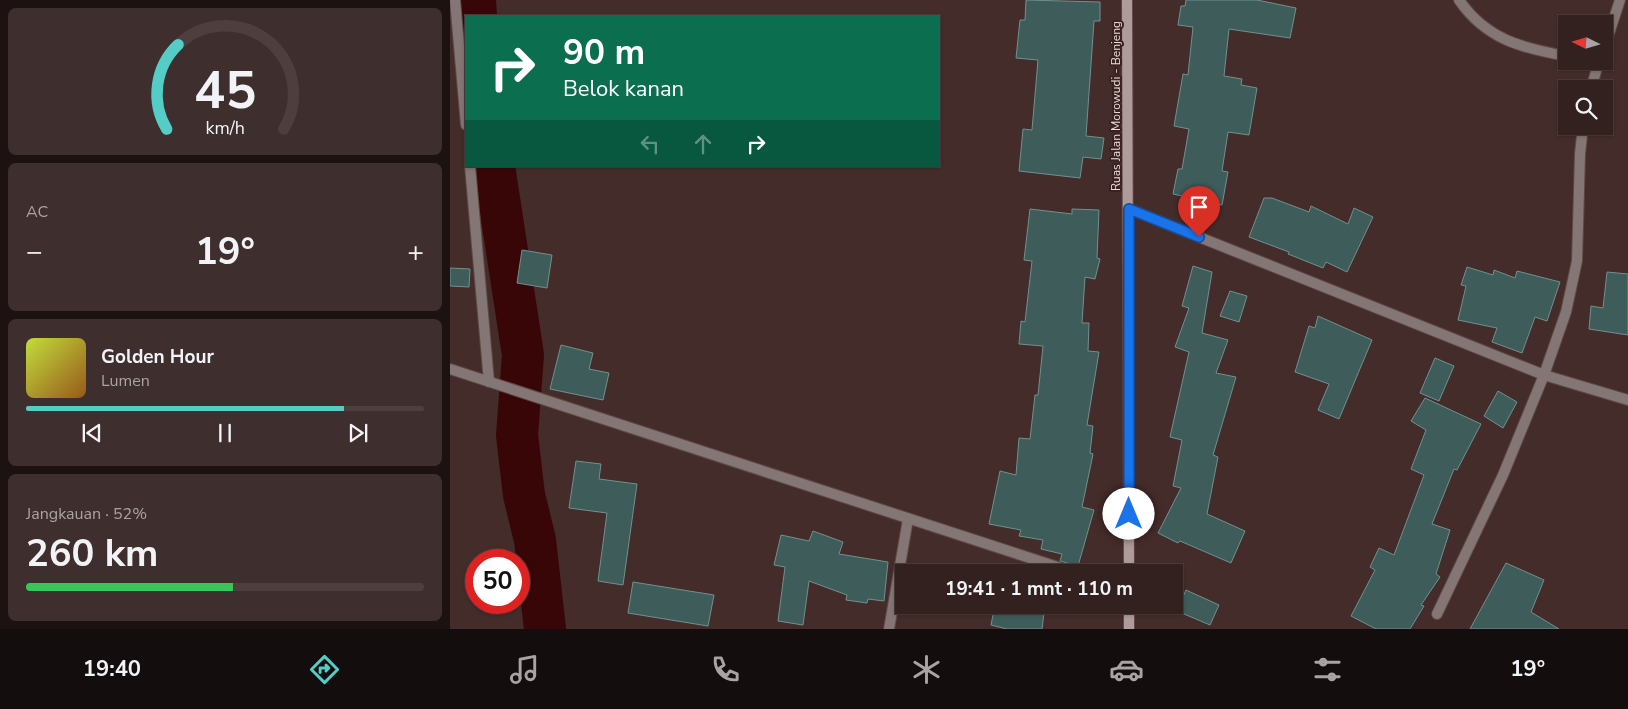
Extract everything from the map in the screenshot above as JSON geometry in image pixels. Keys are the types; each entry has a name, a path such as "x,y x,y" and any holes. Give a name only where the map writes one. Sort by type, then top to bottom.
{"main road":[{"name":"Ruas Jalan Morowudi - Benjeng","path":"1128,0 1128,564"},
{"path":"1128,614 1129,629"}],"street":[{"path":"455,0 465,114"},
{"path":"1459,0 1471,17 1499,37 1528,49 1558,55"},
{"path":"1613,21 1620,0"},
{"path":"1437,614 1503,476 1544,375 1566,312 1577,260 1579,173 1583,135"},
{"path":"470,167 489,382"},
{"path":"1129,209 1544,375 1628,400"},
{"path":"450,369 1048,564"},
{"path":"889,629 908,519"}],"building":[{"path":"1026,0 1100,2 1100,21 1094,21 1086,136 1104,138 1101,159 1083,157 1080,178 1019,171 1023,129 1032,130 1038,60 1016,58 1020,20 1025,20"},
{"path":"1186,0 1257,0 1296,8 1290,38 1229,29 1224,76 1242,79 1241,85 1257,88 1249,135 1228,132 1222,171 1228,172 1222,205 1173,194 1178,169 1182,169 1189,129 1174,126 1183,74 1188,75 1193,27 1178,25 1181,6 1185,6"},
{"path":"1264,198 1272,198 1309,212 1311,206 1348,224 1354,208 1373,217 1347,272 1326,262 1323,268 1288,254 1289,252 1249,237"},
{"path":"1030,209 1072,214 1072,209 1099,210 1097,258 1100,259 1095,279 1085,277 1082,323 1089,323 1088,351 1099,352 1087,425 1093,426 1090,453 1093,454 1082,507 1094,510 1079,564 1060,561 1062,554 1041,549 1043,540 1019,536 1021,530 989,524 1000,471 1016,475 1019,438 1030,439 1035,395 1038,395 1043,346 1019,344 1021,321 1025,322 1032,261 1024,260"},
{"path":"522,250 552,255 547,288 517,283"},
{"path":"1193,266 1212,272 1202,333 1228,340 1216,373 1236,377 1213,455 1218,457 1207,514 1245,531 1231,563 1180,541 1178,543 1158,533 1181,488 1173,486 1182,440 1170,437 1189,352 1175,347 1189,308 1182,306"},
{"path":"1467,267 1493,275 1494,270 1515,278 1517,271 1560,282 1547,321 1535,317 1522,353 1492,342 1497,328 1458,320 1466,286 1461,285"},
{"path":"450,268 470,269 469,287 450,286"},
{"path":"1607,272 1628,274 1628,335 1589,329 1591,306 1603,308"},
{"path":"1230,291 1247,296 1239,322 1220,316"},
{"path":"1318,316 1372,340 1339,419 1318,410 1329,384 1295,372 1309,326 1315,328"},
{"path":"561,345 593,353 589,369 609,373 603,400 550,389"},
{"path":"1435,358 1454,366 1439,401 1420,393"},
{"path":"1498,391 1517,402 1503,428 1484,416"},
{"path":"1425,398 1481,424 1457,470 1454,469 1432,524 1450,530 1436,574 1440,577 1421,605 1424,606 1410,629 1376,629 1351,616 1375,570 1370,567 1379,548 1394,555 1424,475 1411,469 1426,430 1411,421"},
{"path":"576,461 601,464 599,479 637,484 623,585 598,581 607,513 569,508"},
{"path":"813,531 843,542 839,554 888,562 884,601 868,599 867,603 846,600 847,595 809,581 803,625 778,621 785,567 774,565 781,535 809,541"},
{"path":"1506,563 1544,580 1531,612 1559,629 1470,629"},
{"path":"633,582 714,595 708,626 628,613"},
{"path":"1186,590 1219,605 1210,625 1183,614 1183,597"},
{"path":"993,614 1044,614 1042,629 1007,629 991,625"}],"waterway":[{"path":"475,0 476,15"},
{"path":"494,167 523,355 517,435 524,495 535,540 545,629"}],"route":[{"path":"1129,514 1129,209 1199,237"}]}
